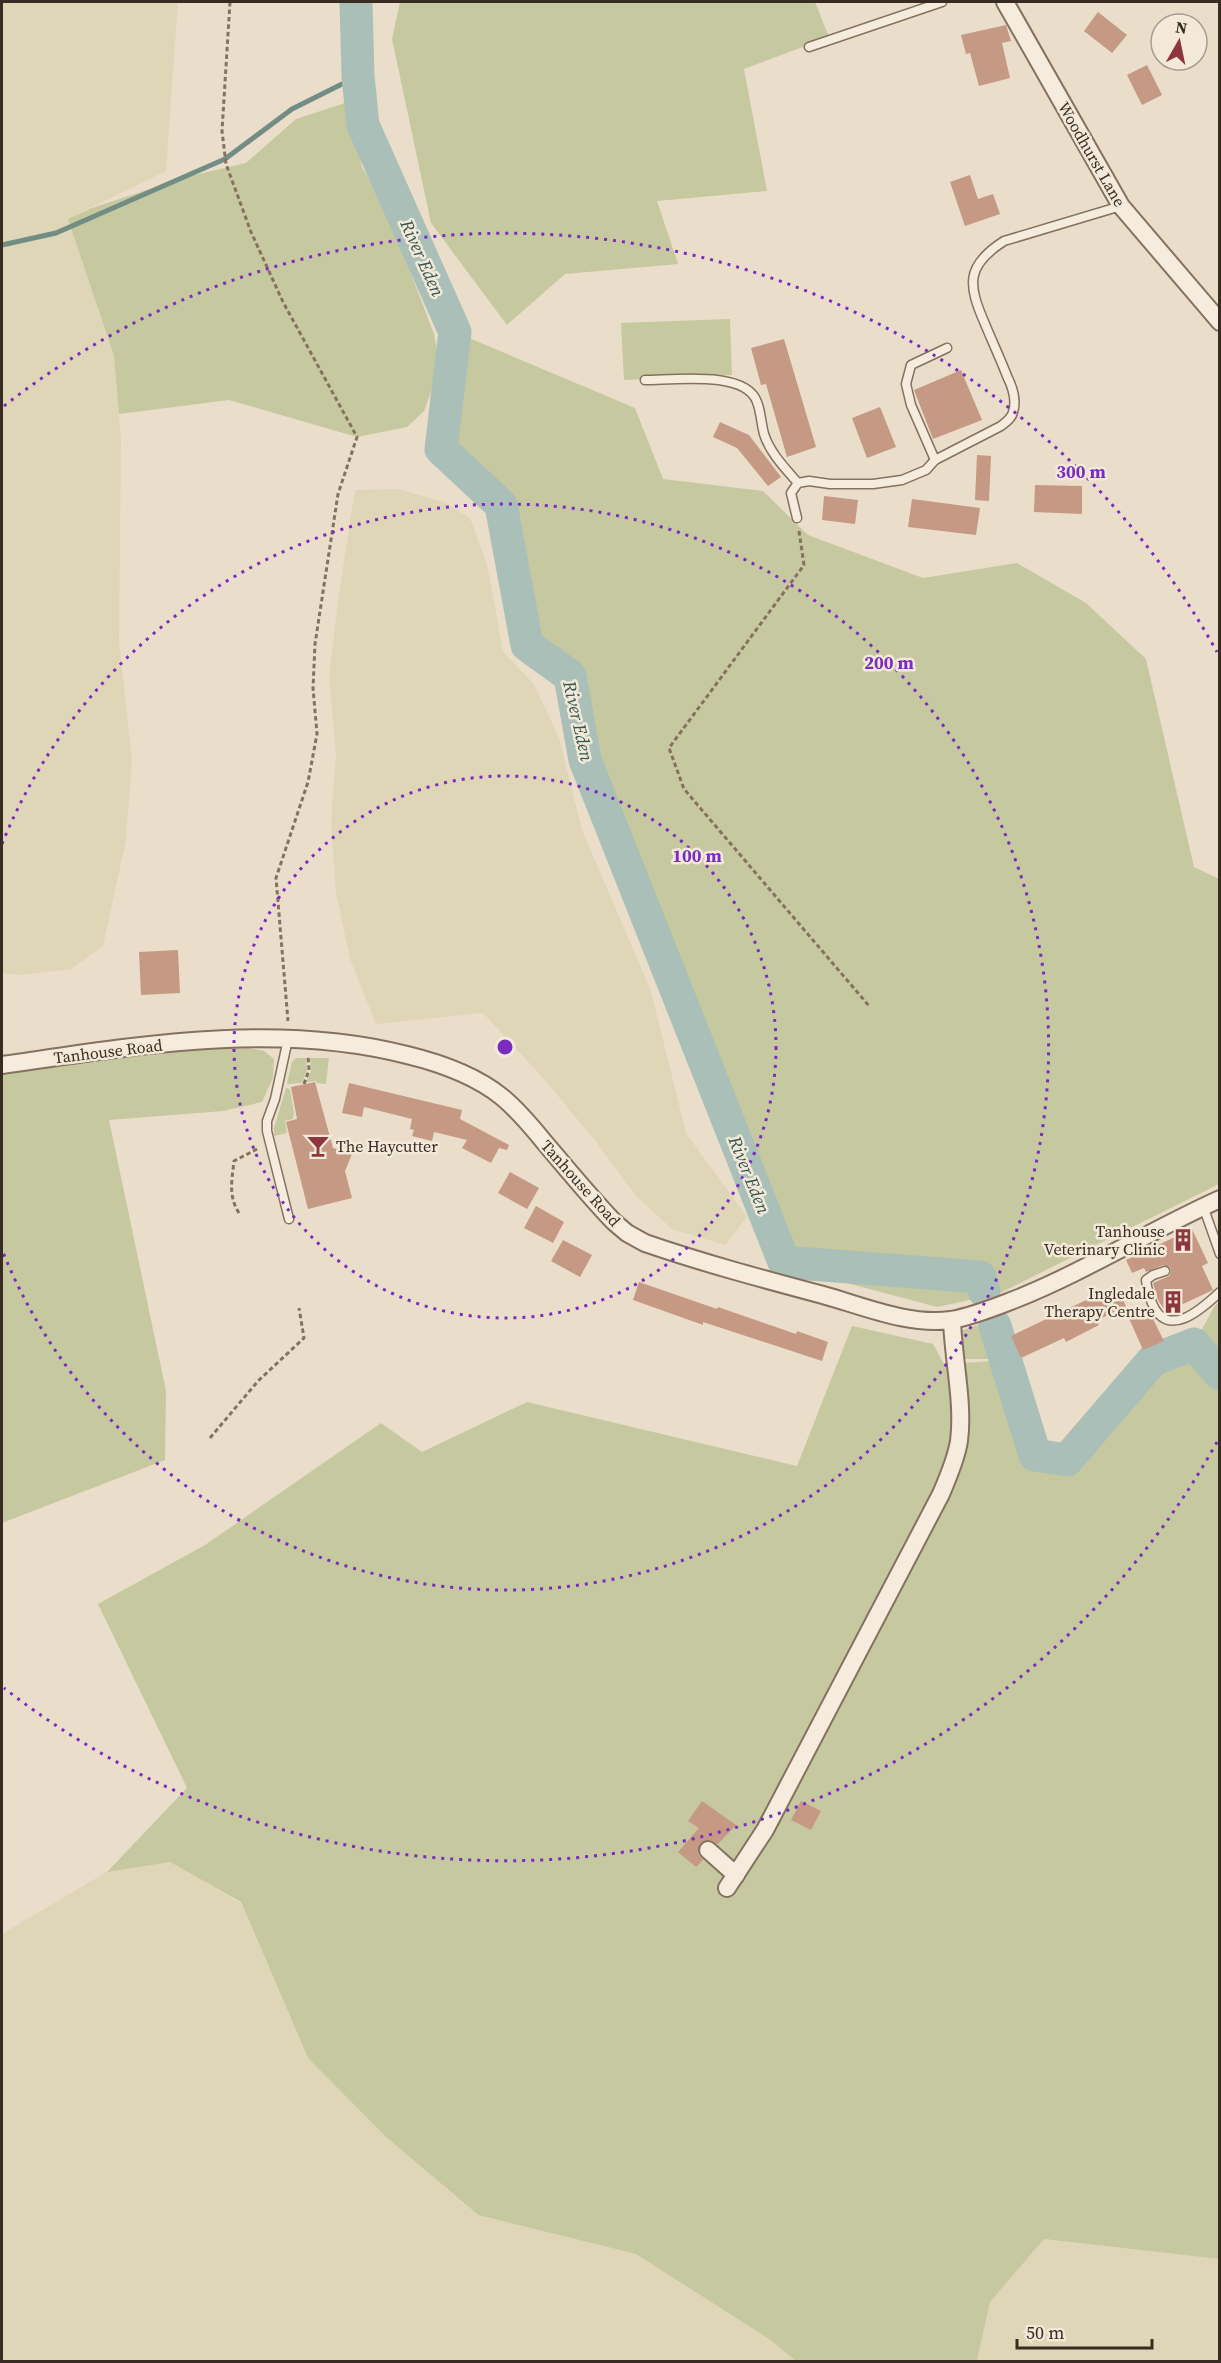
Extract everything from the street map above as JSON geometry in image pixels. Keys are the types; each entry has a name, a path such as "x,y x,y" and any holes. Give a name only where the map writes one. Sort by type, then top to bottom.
{"street":[{"name":"Woodhurst Lane","path":"1005,2 1121,206 1220,322"},
{"name":"Tanhouse Road","path":"2,1065 180,1042 288,1031 380,1048 446,1066 502,1097 524,1118 614,1222 627,1233 645,1243 901,1317 923,1321 952,1320 978,1313 1064,1279 1160,1226 1220,1199"},
{"path":"708,1851 732,1882 765,1830 941,1494 955,1461 959,1440 952,1320"}],"lane":[{"path":"809,47 942,2"},
{"path":"797,518 791,493 798,483 809,480 830,484 873,484 902,480 926,470 935,460 1001,426 1013,412 1014,396 1011,384 973,298 973,281 977,265 988,251 1004,241 1121,206"},
{"path":"935,460 911,405 906,384 911,365 947,348"},
{"path":"645,380 727,380 747,388 757,400 764,435 777,459 798,483"},
{"path":"288,1031 275,1099 267,1121 269,1143 289,1219"},
{"path":"1203,1206 1220,1254"},
{"path":"1165,1271 1146,1280 1155,1310 1161,1318 1169,1322 1183,1319 1220,1292"}],"path":[{"path":"230,2 222,131 226,164 251,232 284,302 357,437 338,495 315,644 313,688 317,734 308,782 276,879 288,1031"},
{"path":"797,518 804,565 669,748 684,789 870,1007"},
{"path":"304,1084 309,1070 308,1054 316,1054"},
{"path":"239,1213 233,1204 231,1191 234,1161 269,1143"},
{"path":"210,1438 258,1381 304,1338 299,1308"}],"shaded area":[{"path":"2,2 178,2 166,171 68,219 114,356 121,441 119,641 132,760 126,840 103,946 71,969 22,975 2,973"},
{"path":"398,489 444,502 470,518 487,564 503,651 534,684 559,738 582,830 651,991 686,1133 747,1217 725,1245 672,1229 636,1196 597,1143 543,1078 483,1013 376,1024 350,959 336,892 331,821 336,754 329,677 355,490"},
{"path":"170,1862 241,1903 308,2058 386,2137 477,2215 636,2254 769,2339 796,2361 2,2361 2,1934 120,1864"},
{"path":"1044,2239 1219,2259 1219,2361 977,2362 990,2302"}],"green space":[{"path":"400,2 815,2 829,37 744,69 767,191 657,201 678,264 565,274 507,325 431,223 392,39"},
{"path":"348,102 362,167 387,211 434,334 440,367 424,411 407,427 357,437 229,400 119,414 114,356 68,219 92,208 186,177 246,163 296,119"},
{"path":"730,319 732,375 624,380 621,323"},
{"path":"455,332 635,408 663,479 763,491 808,535 923,578 1017,563 1086,603 1146,659 1194,867 1219,879 1219,1184 998,1294 937,1307 843,1282 784,1262 585,760 570,676 527,645 501,505 441,449"},
{"path":"249,1048 264,1051 274,1059 273,1078 262,1102 223,1111 109,1120 166,1391 165,1460 2,1523 2,1072 203,1049"},
{"path":"296,1058 306,1058 307,1070 302,1083 287,1084 292,1062"},
{"path":"310,1058 329,1058 326,1084 316,1081 306,1082 311,1071"},
{"path":"286,1088 290,1089 293,1119 285,1121 287,1133 274,1136 274,1128"},
{"path":"1219,1302 1219,2259 1044,2239 990,2302 977,2361 796,2361 769,2339 636,2254 478,2215 386,2137 308,2058 241,1902 170,1862 107,1872 187,1788 98,1604 205,1545 381,1423 422,1452 527,1402 797,1466 852,1326 933,1344 944,1364 993,1361 1010,1383 1035,1455 1079,1446 1153,1360 1194,1344"},
{"path":"1008,1314 1010,1359 959,1359 955,1333"}],"building":[{"path":"1098,12 1127,35 1112,53 1084,31"},
{"path":"1006,25 1011,41 1002,43 1010,78 979,86 970,53 966,54 961,35"},
{"path":"1147,65 1162,95 1142,105 1127,75"},
{"path":"970,175 978,199 993,194 1000,214 965,226 950,182"},
{"path":"784,339 816,447 787,457 766,384 761,385 751,348"},
{"path":"961,370 982,420 933,439 914,390"},
{"path":"880,407 896,447 867,458 852,418"},
{"path":"720,422 749,435 781,477 768,486 737,448 713,437"},
{"path":"977,455 991,456 989,501 975,500"},
{"path":"1035,485 1082,486 1082,514 1034,512"},
{"path":"824,496 858,500 855,524 822,520"},
{"path":"912,499 980,508 976,535 908,527"},
{"path":"178,950 180,993 141,995 139,952"},
{"name":"The Haycutter","path":"315,1082 333,1148 352,1154 345,1171 352,1198 308,1209 286,1122 297,1119 291,1087"},
{"path":"349,1083 462,1110 460,1119 509,1145 507,1150 499,1148 491,1163 462,1148 467,1140 434,1132 432,1141 412,1136 414,1130 410,1129 412,1119 364,1107 362,1117 342,1113"},
{"path":"510,1172 539,1188 527,1209 498,1193"},
{"path":"536,1206 564,1222 553,1243 524,1228"},
{"path":"1192,1229 1208,1263 1202,1266 1213,1290 1166,1312 1158,1300 1153,1283 1169,1276 1170,1267 1163,1265 1146,1272 1144,1268 1132,1273 1126,1260"},
{"path":"563,1240 592,1255 580,1277 551,1261"},
{"path":"639,1282 717,1309 718,1307 796,1334 797,1331 828,1342 822,1361 703,1322 703,1325 633,1300"},
{"path":"1103,1292 1106,1298 1119,1292 1126,1306 1096,1321 1099,1325 1066,1342 1064,1338 1021,1358 1011,1336"},
{"path":"1147,1307 1164,1341 1143,1350 1128,1316"},
{"path":"702,1801 736,1825 718,1844 710,1840 701,1843 698,1853 703,1860 696,1867 678,1852 699,1828 688,1821"},
{"path":"801,1801 821,1811 811,1830 791,1820"}],"waterway":[{"name":"River Eden","path":"356,2 358,76 363,125 455,332 441,449 501,505 527,645 570,676 585,760 784,1262 980,1277 984,1291"},
{"path":"2,245 56,233 225,159 292,109 358,76"},
{"name":"River Eden","path":"995,1326 1035,1455 1067,1460 1153,1360 1194,1344 1220,1374"}],"place":[{"name":"The Haycutter","path":"318,1146"},
{"name":"Tanhouse Veterinary Clinic","path":"1183,1240"},
{"name":"Ingledale Therapy Centre","path":"1173,1302"}]}
